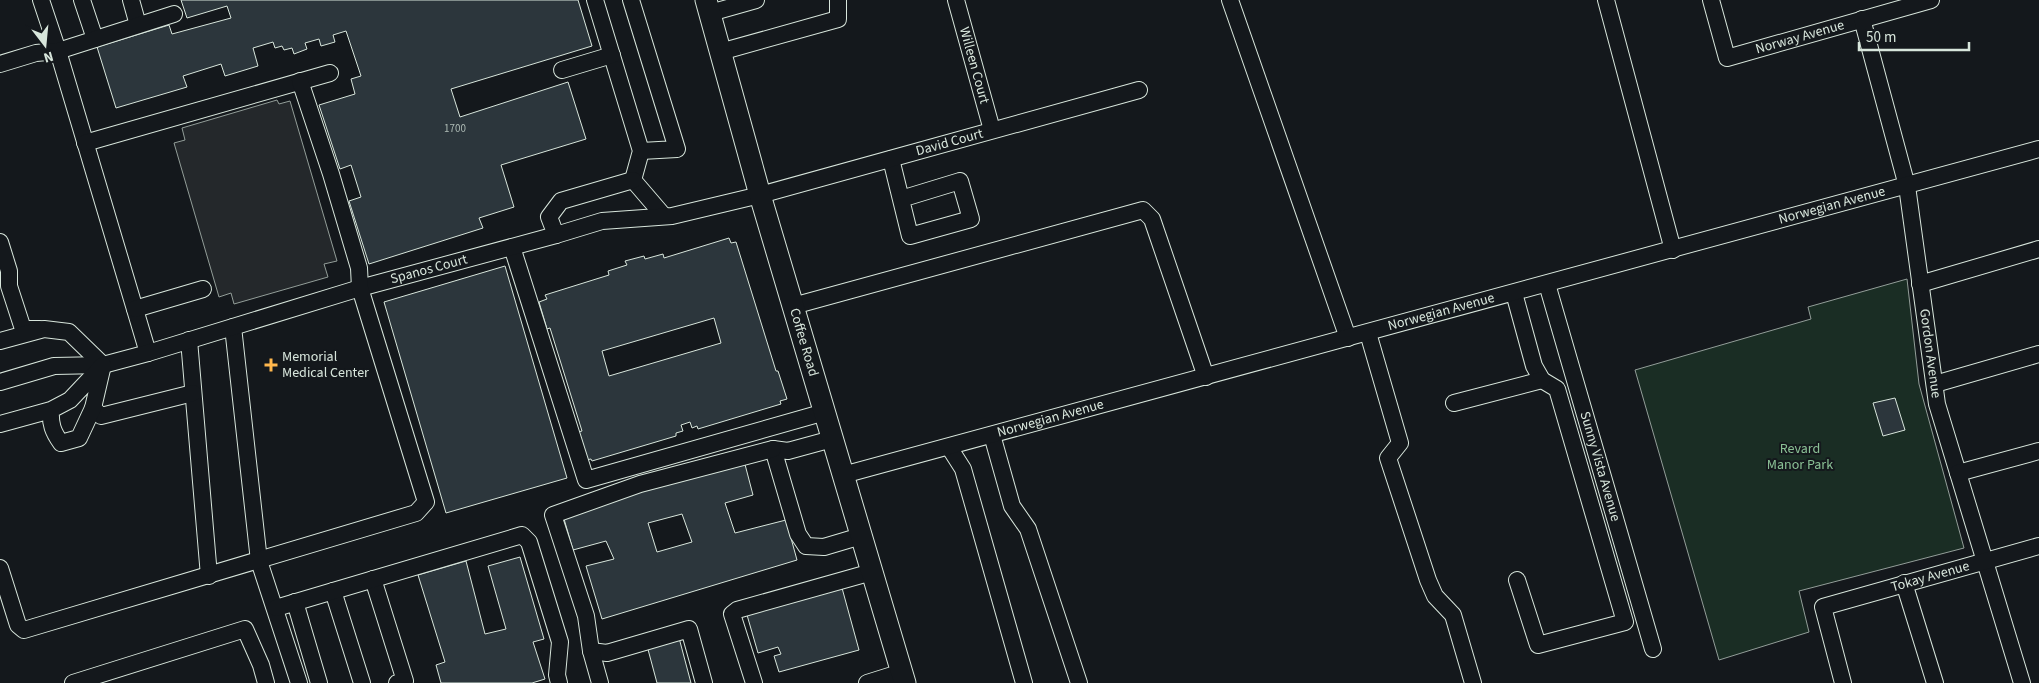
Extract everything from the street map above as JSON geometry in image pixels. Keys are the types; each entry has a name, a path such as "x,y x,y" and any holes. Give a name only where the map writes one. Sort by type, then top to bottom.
{"main road":[{"name":"Coffee Road","path":"708,7 760,195 903,678"}],"street":[{"path":"40,0 58,51 148,353"},
{"path":"82,0 95,39"},
{"path":"131,0 138,25"},
{"path":"595,0 641,151 634,180"},
{"path":"631,0 676,150 641,151"},
{"path":"708,7 756,0"},
{"path":"720,52 838,19 838,0"},
{"name":"Willeen Court","path":"956,0 992,130"},
{"path":"1230,0 1348,338"},
{"path":"1606,0 1673,250"},
{"name":"Norway Avenue","path":"1711,0 1727,58 1931,0"},
{"path":"0,64 36,53 58,51 174,14"},
{"name":"Gordon Avenue","path":"1862,19 1907,186 1938,404 2022,683"},
{"path":"562,70 612,55"},
{"path":"85,143 330,73"},
{"path":"0,568 18,625 24,630 416,513 426,502 360,288 359,268 331,174 300,82"},
{"name":"David Court","path":"760,195 1139,90"},
{"name":"Norwegian Avenue","path":"843,475 2039,149"},
{"path":"891,159 901,199"},
{"path":"634,180 663,215"},
{"path":"556,235 549,217 561,201 634,180"},
{"name":"Spanos Court","path":"0,382 54,366 103,365 148,353 360,288 602,221 663,215 672,216 760,195"},
{"path":"793,306 1143,210 1152,219 1206,377"},
{"path":"0,242 9,271 5,287 23,329 69,332 103,365"},
{"path":"512,247 586,480 825,412"},
{"path":"1920,284 2039,250"},
{"name":"Sunny Vista Avenue","path":"1547,284 1653,649"},
{"path":"135,309 203,289"},
{"path":"1514,293 1534,366 1542,380 1557,389 1625,622 1538,645 1517,580"},
{"path":"233,327 259,561 276,608 299,683"},
{"path":"0,341 44,329"},
{"path":"1368,333 1400,443 1388,458 1428,580 1435,596 1453,615 1473,683"},
{"path":"189,340 208,576"},
{"path":"1934,384 2039,354"},
{"path":"0,424 51,410 70,400 103,365"},
{"path":"51,410 50,420 53,432 61,443 78,438 93,408 103,365"},
{"path":"1454,403 1542,380"},
{"path":"93,408 101,416 193,393"},
{"path":"992,435 1012,506 1028,529 1079,683"},
{"path":"600,683 586,616 554,515 640,484 773,449 788,451 832,438"},
{"path":"949,446 964,469 1024,683"},
{"path":"773,449 798,534 806,546 824,547 861,536"},
{"path":"1958,473 2039,450"},
{"path":"276,608 522,535 529,542 560,642 557,675 559,683"},
{"name":"Tokay Avenue","path":"1843,683 1823,607 2039,546"},
{"path":"754,683 732,614 737,610 872,572"},
{"path":"373,579 405,681 397,683"},
{"path":"1904,583 1935,683"},
{"path":"333,591 362,683"},
{"path":"295,602 319,683"},
{"path":"73,683 245,629 261,665 266,683"},
{"path":"592,651 607,653 689,629 704,683"},
{"path":"867,683 903,678"}],"green space":[{"name":"Revard Manor Park","path":"1907,279 1919,384 1964,548 1799,591 1809,632 1719,660 1635,370 1811,319 1808,307"}],"shaded area":[{"path":"277,100 279,104 290,101 337,261 324,264 328,277 234,304 231,293 219,297 174,143 185,140 182,128"}],"building":[{"path":"181,0 578,0 592,46 451,89 460,117 568,82 586,139 501,165 514,207 479,218 483,228 369,264 349,201 361,197 351,165 340,169 319,105 355,94 351,79 361,76 346,31 333,35 335,42 321,46 319,39 305,43 307,49 294,54 292,48 284,50 282,46 275,48 273,42 253,48 258,66 225,76 221,64 183,76 187,87 116,108 97,47 169,25 172,34 231,18 227,6 187,18"},
{"path":"729,238 731,243 736,242 776,371 778,371 787,399 780,401 781,404 698,429 697,426 692,428 690,422 681,425 683,431 676,433 676,436 592,461 591,459 586,460 578,432 582,431 550,328 547,329 539,302 547,299 545,295 609,275 608,271 627,265 625,261 644,256 645,259 663,254 664,258","holes":["714,318 721,343 609,376 602,351"]},
{"path":"505,266 567,478 446,513 384,302"},
{"path":"1895,398 1905,430 1883,436 1873,403"},
{"path":"742,453 753,495 725,503 735,533 786,520 797,560 602,619 586,566 614,559 606,541 573,550 560,505","holes":["682,514 692,542 657,552 648,523"]},
{"path":"520,557 544,639 533,642 545,679 532,683 441,683 436,665 445,662 418,575 466,561 485,634 506,629 488,566"},
{"path":"842,588 859,650 779,672 774,656 781,654 778,647 758,653 747,615"},
{"path":"678,634 691,683 657,683 646,642"}],"place":[{"name":"Memorial Medical Center","path":"271,365"}]}
